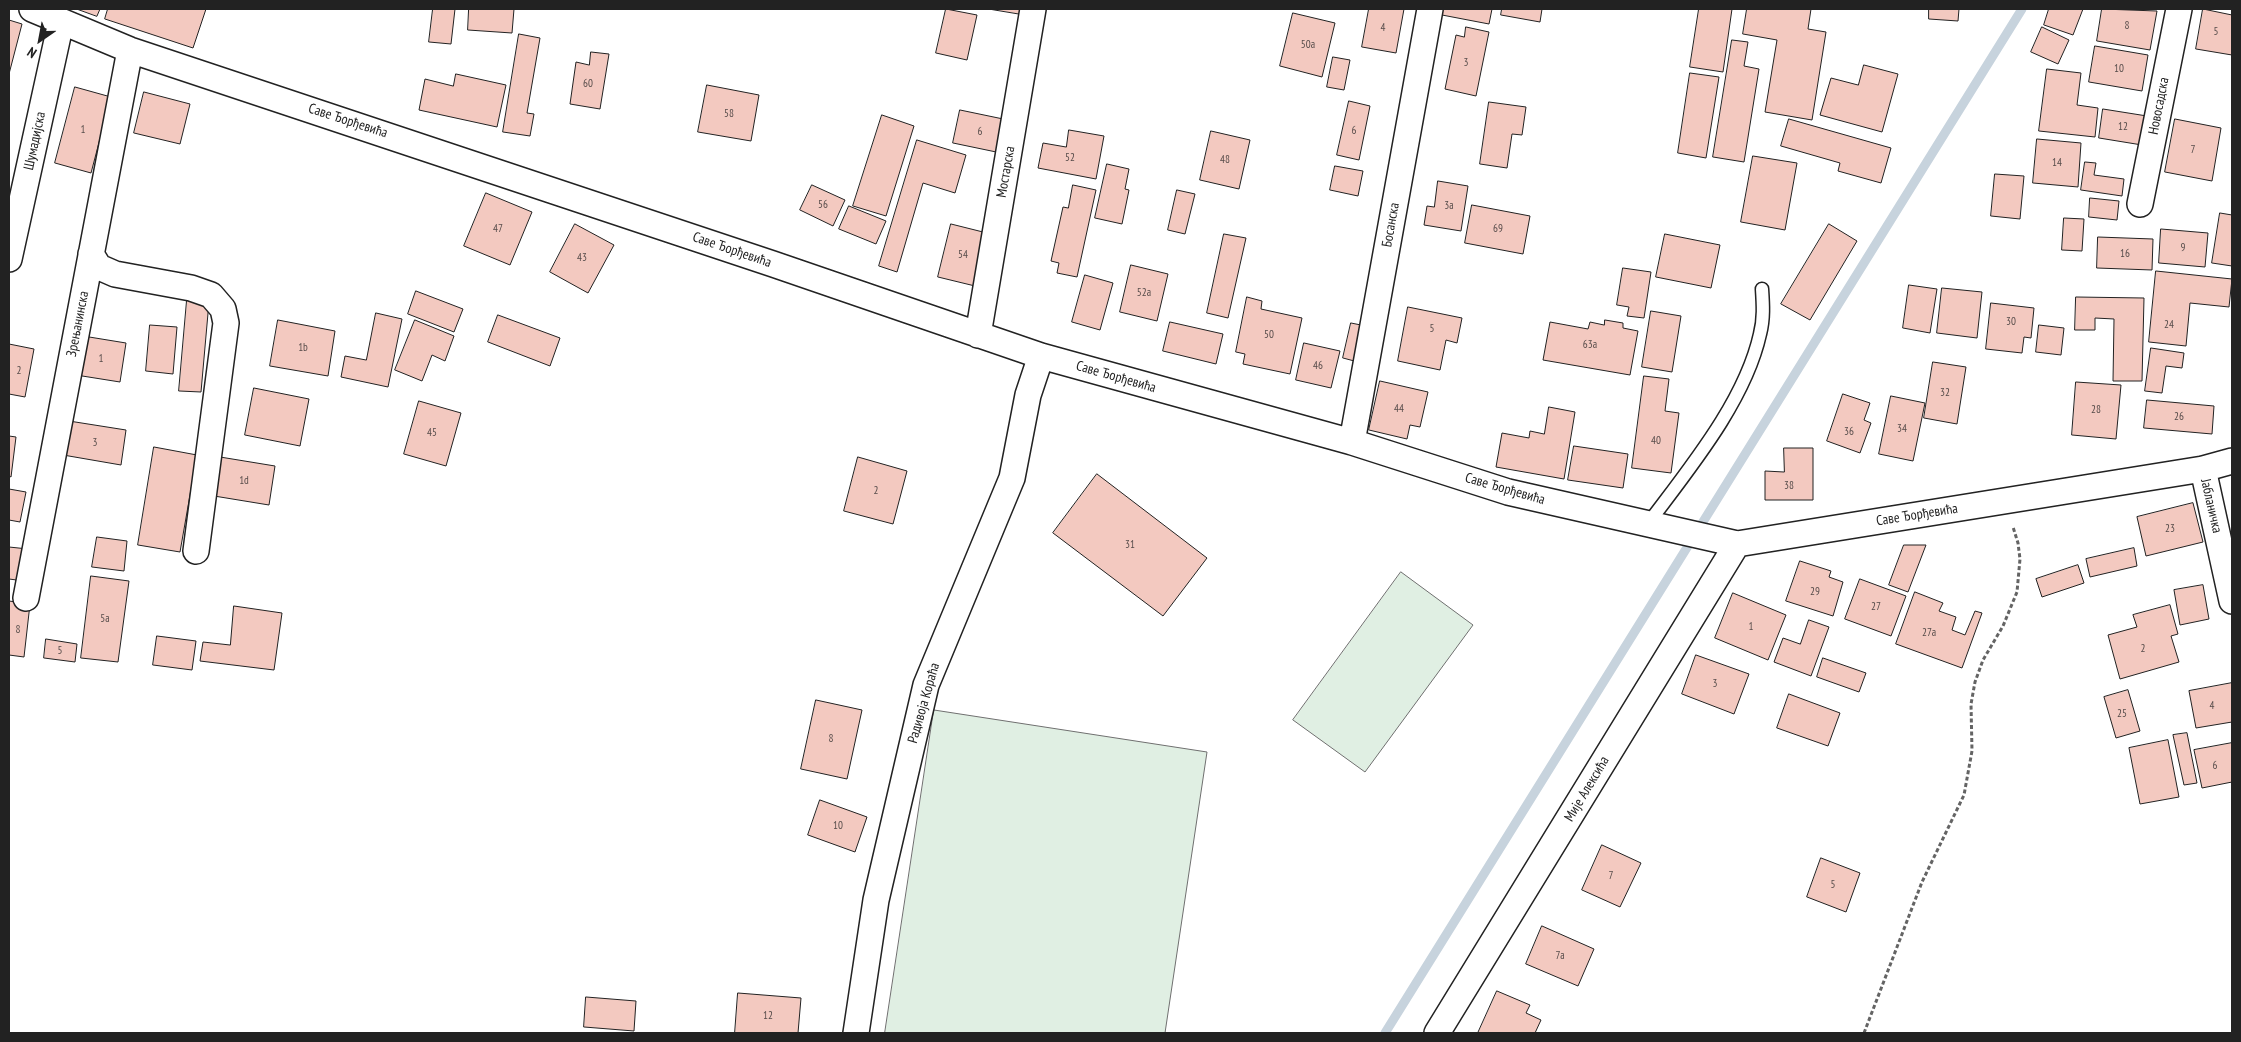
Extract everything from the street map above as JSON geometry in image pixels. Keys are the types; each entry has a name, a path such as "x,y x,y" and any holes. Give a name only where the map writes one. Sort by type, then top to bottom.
{"street":[{"name":"Саве Ђорђевића","path":"32,9 130,50 773,264 1041,356 1352,442 1508,492 1737,544 2203,470 2232,461"},
{"name":"Мостарска","path":"978,335 1034,9"},
{"name":"Босанска","path":"1352,442 1430,9"},
{"name":"Новосадска","path":"2140,204 2179,9"},
{"name":"Шумадијска","path":"9,260 61,22"},
{"name":"Зрењанинска","path":"26,598 130,50"},
{"path":"92,254 99,267 115,274 191,288 210,295 223,308 226,323 196,551"},
{"name":"Радивоја Кораћа","path":"856,1033 876,900 926,685 1012,478 1028,394 1041,356"},
{"name":"Јабланичка","path":"2203,470 2232,601"},
{"name":"Мије Алексића","path":"1437,1033 1737,544"}],"lane":[{"path":"1658,527 1725,415 1743,381 1760,333 1763,311 1762,289"}],"path":[{"path":"1864,1033 1922,882 1964,795 1972,751 1971,704 1975,682 1983,660 2003,626 2017,592 2020,575 2018,543 2003,501"}],"green space":[{"path":"1401,572 1473,625 1365,772 1293,720"},
{"path":"934,710 1207,752 1165,1033 885,1033"}],"building":[{"path":"77,9 100,9 97,16"},
{"path":"108,9 206,9 193,48 105,19"},
{"path":"433,9 455,9 451,44 429,42"},
{"path":"469,9 514,9 512,33 468,30"},
{"path":"946,9 977,15 967,60 936,53"},
{"path":"989,9 1028,9 1027,15"},
{"path":"1369,9 1404,9 1396,53 1362,47"},
{"path":"1443,9 1492,9 1489,24 1442,15"},
{"path":"1502,9 1542,9 1540,22 1501,15"},
{"path":"1699,9 1732,9 1723,72 1690,67"},
{"path":"1747,9 1811,9 1808,29 1826,32 1812,120 1765,112 1777,40 1743,34"},
{"path":"1929,9 1959,9 1958,21 1929,19"},
{"path":"2049,9 2083,9 2073,35 2044,25"},
{"path":"2102,9 2157,11 2150,50 2097,41"},
{"path":"2203,9 2232,15 2232,55 2196,49"},
{"path":"1293,13 1335,23 1322,77 1280,66"},
{"path":"9,20 22,24 9,74"},
{"path":"1466,27 1489,32 1476,96 1445,89 1456,35 1464,37"},
{"path":"2042,27 2069,40 2058,64 2031,52"},
{"path":"519,34 540,38 527,113 534,114 530,136 503,132"},
{"path":"1732,40 1748,42 1744,66 1759,69 1744,162 1713,157"},
{"path":"2095,46 2148,55 2142,91 2089,82"},
{"path":"591,52 609,54 600,109 570,104 576,62 589,65"},
{"path":"1333,57 1350,60 1344,90 1327,87"},
{"path":"1864,65 1898,74 1882,132 1820,115 1831,78 1858,85"},
{"path":"2047,69 2081,73 2077,105 2098,108 2095,137 2039,131"},
{"path":"1690,73 1719,77 1706,158 1678,153"},
{"path":"456,74 506,85 497,127 419,110 425,79 453,86"},
{"path":"707,85 759,95 751,141 698,132"},
{"path":"75,87 111,97 91,173 55,163"},
{"path":"144,92 190,104 180,144 134,133"},
{"path":"1349,101 1370,106 1359,160 1337,155"},
{"path":"1489,102 1526,107 1522,135 1512,134 1507,168 1480,164"},
{"path":"2103,109 2147,116 2142,145 2099,138"},
{"path":"960,110 1008,120 1001,153 953,143"},
{"path":"882,115 914,126 886,216 853,206"},
{"path":"1789,119 1891,148 1881,183 1838,171 1840,163 1781,146"},
{"path":"2175,119 2221,128 2212,181 2165,172"},
{"path":"1069,130 1104,136 1096,179 1038,168 1043,143 1066,147"},
{"path":"1211,131 1250,140 1239,189 1200,180"},
{"path":"2037,139 2081,143 2078,187 2033,183"},
{"path":"917,140 966,155 955,193 923,183 897,272 879,266"},
{"path":"1753,156 1797,163 1785,230 1741,222"},
{"path":"2085,162 2096,163 2094,175 2124,179 2122,196 2081,190"},
{"path":"1107,164 1129,169 1125,189 1129,190 1122,224 1095,218"},
{"path":"1335,166 1363,171 1358,196 1330,190"},
{"path":"1995,174 2024,176 2020,219 1991,216"},
{"path":"1438,181 1468,186 1461,231 1424,225 1427,206 1434,207"},
{"path":"812,185 845,200 833,226 800,210"},
{"path":"1073,185 1096,190 1077,277 1057,273 1059,263 1051,261 1063,207 1068,208"},
{"path":"1177,190 1195,194 1185,234 1168,230"},
{"path":"486,193 532,212 510,265 464,246"},
{"path":"2090,198 2119,201 2117,220 2089,217"},
{"path":"1472,205 1530,216 1523,254 1465,243"},
{"path":"849,206 886,221 876,244 839,229"},
{"path":"2220,213 2232,215 2232,266 2212,263"},
{"path":"2064,218 2084,219 2082,251 2062,250"},
{"path":"575,224 614,245 588,293 550,272"},
{"path":"951,224 987,233 975,286 938,277"},
{"path":"1829,224 1857,241 1810,320 1781,304"},
{"path":"2161,229 2208,233 2205,267 2159,263"},
{"path":"1224,234 1246,238 1228,318 1207,313"},
{"path":"1665,234 1720,245 1711,288 1656,277"},
{"path":"2098,237 2153,239 2152,270 2097,268"},
{"path":"1131,265 1168,274 1157,321 1120,312"},
{"path":"1623,268 1651,272 1644,318 1627,316 1629,307 1617,305"},
{"path":"2156,271 2232,279 2229,307 2190,303 2186,346 2149,342"},
{"path":"1085,275 1113,283 1100,330 1072,322"},
{"path":"1909,285 1937,289 1930,333 1903,328"},
{"path":"1942,288 1982,292 1977,338 1937,333"},
{"path":"416,291 463,309 454,332 408,314"},
{"path":"1247,297 1262,301 1261,309 1302,318 1290,374 1243,364 1245,354 1236,352"},
{"path":"2076,297 2144,298 2142,381 2113,381 2114,319 2095,318 2095,330 2075,330"},
{"path":"187,300 209,302 201,392 179,391"},
{"path":"1991,303 2034,308 2031,338 2024,337 2022,353 1986,349"},
{"path":"1408,307 1462,318 1457,343 1446,340 1440,370 1398,361"},
{"path":"1651,311 1681,316 1672,372 1642,367"},
{"path":"376,313 402,319 388,387 341,377 345,356 366,360"},
{"path":"498,315 560,338 550,366 488,342"},
{"path":"278,320 335,331 328,376 270,366"},
{"path":"415,320 454,336 445,361 432,355 422,381 395,370"},
{"path":"1605,320 1623,323 1623,328 1638,331 1630,375 1543,360 1550,322 1588,329 1590,322 1604,325"},
{"path":"1170,322 1223,334 1216,364 1163,351"},
{"path":"1351,323 1366,326 1358,362 1343,358"},
{"path":"150,325 177,327 173,374 146,371"},
{"path":"2039,325 2064,328 2061,355 2036,352"},
{"path":"83,336 126,343 120,382 76,375"},
{"path":"1304,343 1340,351 1331,388 1296,380"},
{"path":"9,344 34,349 25,397 9,394"},
{"path":"2151,348 2184,353 2182,368 2166,366 2162,393 2145,391"},
{"path":"1933,362 1966,367 1957,424 1924,418"},
{"path":"1644,376 1669,379 1665,411 1679,413 1671,473 1632,468"},
{"path":"1380,381 1428,392 1420,427 1410,425 1407,439 1369,430"},
{"path":"2076,382 2121,385 2116,439 2072,435"},
{"path":"254,388 309,399 300,446 245,435"},
{"path":"1843,394 1870,403 1864,420 1871,423 1860,453 1827,441"},
{"path":"1891,396 1925,403 1913,461 1879,454"},
{"path":"2147,400 2214,406 2212,434 2144,428"},
{"path":"419,401 461,413 446,466 404,454"},
{"path":"1549,407 1575,412 1564,479 1496,467 1502,433 1529,438 1530,431 1544,434"},
{"path":"69,421 126,430 121,465 63,455"},
{"path":"9,436 16,437 11,477 9,476"},
{"path":"1574,446 1628,454 1623,488 1568,480"},
{"path":"154,447 197,455 180,552 138,545"},
{"path":"1784,448 1813,448 1813,500 1765,500 1765,471 1784,472"},
{"path":"220,457 275,466 269,505 214,496"},
{"path":"858,457 907,471 893,524 844,511"},
{"path":"1097,474 1207,558 1163,616 1053,533"},
{"path":"9,489 26,492 20,522 9,520"},
{"path":"2193,503 2203,542 2146,556 2137,517"},
{"path":"97,537 127,541 124,571 92,567"},
{"path":"1904,545 1926,545 1908,592 1889,585"},
{"path":"9,547 28,549 24,581 9,579"},
{"path":"2134,548 2137,566 2090,577 2086,559"},
{"path":"1800,561 1831,571 1829,577 1843,582 1833,616 1786,601"},
{"path":"2078,565 2084,583 2042,597 2036,579"},
{"path":"91,576 129,581 118,662 81,658"},
{"path":"1860,579 1906,596 1891,636 1845,619"},
{"path":"2203,585 2209,619 2180,625 2174,590"},
{"path":"1915,592 1943,603 1939,611 1956,617 1952,630 1965,635 1975,611 1982,613 1962,668 1896,644"},
{"path":"1733,593 1786,615 1768,660 1715,638"},
{"path":"9,601 30,604 24,657 9,655"},
{"path":"2170,605 2178,634 2171,636 2179,662 2120,679 2108,635 2137,627 2133,615"},
{"path":"234,606 282,613 274,670 200,661 203,642 230,645"},
{"path":"1809,620 1829,627 1811,676 1774,662 1783,638 1800,644"},
{"path":"157,636 196,641 192,670 153,665"},
{"path":"46,639 77,644 75,662 44,658"},
{"path":"1696,655 1749,674 1734,714 1682,694"},
{"path":"1823,658 1866,673 1859,692 1817,677"},
{"path":"2232,683 2232,722 2196,728 2189,691"},
{"path":"2128,690 2140,731 2116,738 2104,697"},
{"path":"1789,694 1840,713 1828,746 1777,728"},
{"path":"816,700 862,710 847,779 801,769"},
{"path":"2187,733 2197,783 2184,785 2173,735"},
{"path":"2168,740 2179,797 2140,804 2129,748"},
{"path":"2232,743 2232,782 2202,788 2194,750"},
{"path":"820,800 867,817 855,852 808,835"},
{"path":"1602,845 1641,863 1620,907 1582,890"},
{"path":"1821,858 1860,873 1846,912 1807,897"},
{"path":"1542,926 1594,949 1578,986 1526,964"},
{"path":"1497,991 1530,1005 1526,1013 1541,1020 1535,1033 1478,1033"},
{"path":"738,993 801,998 798,1033 735,1033"},
{"path":"586,997 636,1001 634,1031 584,1027"}],"waterway":[{"path":"1385,1033 2022,9"}]}
